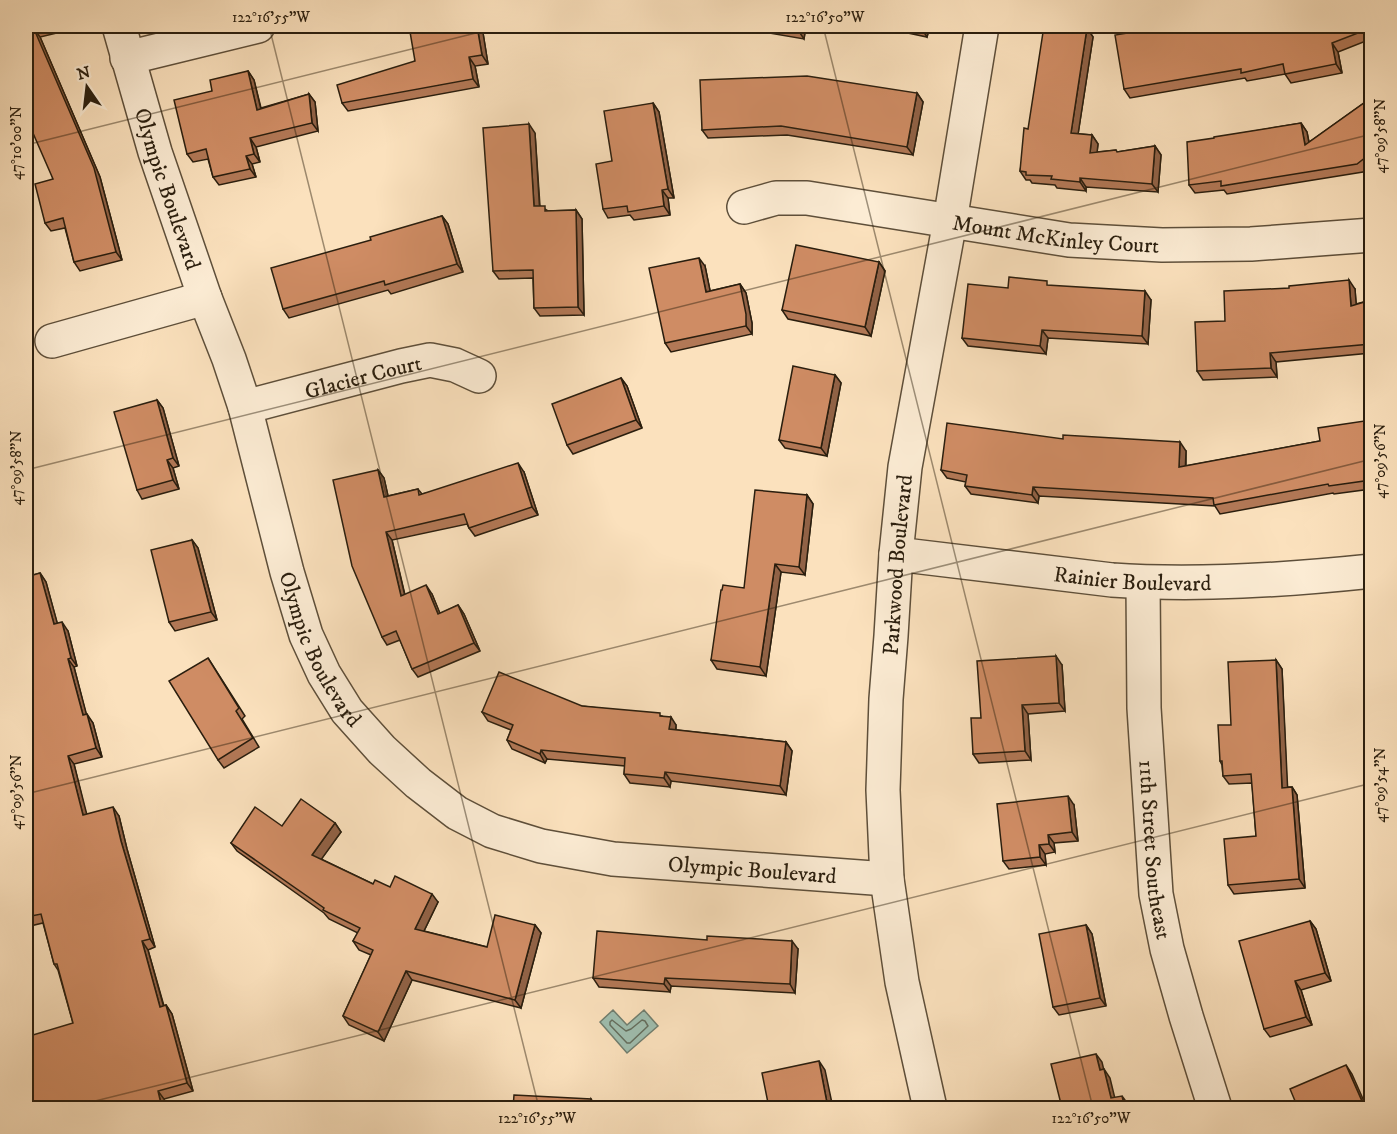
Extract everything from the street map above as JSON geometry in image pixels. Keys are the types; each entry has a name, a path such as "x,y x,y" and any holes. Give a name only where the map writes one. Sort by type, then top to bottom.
{"street":[{"name":"Olympic Boulevard","path":"119,26 154,152 205,298 230,358 245,407 287,572 306,634 324,674 347,711 382,750 418,783 457,813 492,831 531,843 613,859 886,879"},
{"path":"127,58 258,26"},
{"name":"Parkwood Boulevard","path":"930,1108 902,982 886,879 883,790 886,699 896,554 905,467 950,221 982,26"},
{"name":"Mount McKinley Court","path":"744,207 776,198 807,198 1068,240 1162,245 1251,244 1371,235"},
{"path":"52,341 205,298"},
{"name":"Glacier Court","path":"245,407 430,360 455,365 479,376"},
{"name":"Rainier Boulevard","path":"896,554 1143,582 1203,583 1330,576 1371,571"},
{"name":"11th Street Southeast","path":"1143,582 1144,708 1156,894 1185,1016 1215,1108"}],"water":[{"path":"613,1010 627,1025 644,1010 658,1026 627,1053 600,1022"}],"building":[{"path":"26,26 46,26 34,29 94,168 116,252 74,262 63,218 45,223 35,184 53,179 26,117"},
{"path":"409,26 477,26 482,55 469,57 473,79 342,103 337,85 415,61"},
{"path":"770,26 798,26 798,30"},
{"path":"1044,26 1087,28 1071,133 1092,135 1090,153 1116,150 1117,152 1155,146 1152,184 1080,178 1080,182 1051,179 1052,176 1026,175 1026,172 1020,171 1024,128 1028,129"},
{"path":"1171,26 1211,26 1212,32 1247,26 1371,26 1371,28 1332,43 1336,64 1285,74 1283,64 1241,73 1241,69 1124,89 1115,35"},
{"path":"248,71 257,110 309,94 312,123 250,138 254,154 246,156 250,169 213,177 206,149 187,154 174,100 212,91 210,80"},
{"path":"807,76 917,93 907,147 781,126 702,130 700,80"},
{"path":"1371,98 1371,153 1357,164 1221,186 1221,181 1189,185 1187,142 1301,123 1305,145"},
{"path":"653,103 668,189 662,190 664,206 628,212 627,206 603,209 596,164 612,161 604,111"},
{"path":"529,124 534,206 545,206 545,211 576,210 578,307 534,308 533,270 493,271 483,128"},
{"path":"442,216 457,264 385,285 384,281 283,309 271,268 371,240 370,237"},
{"path":"796,245 879,262 865,327 782,310"},
{"path":"699,258 706,292 740,284 746,326 665,343 649,268"},
{"path":"1009,277 1047,281 1047,285 1145,291 1142,336 1042,330 1040,346 962,338 968,284 1008,288"},
{"path":"1349,280 1351,306 1371,300 1371,344 1270,353 1271,368 1197,371 1195,322 1225,321 1224,291 1289,288 1289,286"},
{"path":"793,366 835,375 821,448 779,440"},
{"path":"621,378 636,420 567,445 552,404"},
{"path":"157,400 173,458 167,460 173,480 137,490 114,412"},
{"path":"1371,420 1371,480 1329,486 1328,484 1214,505 1213,498 1033,487 1032,495 965,486 967,475 941,470 947,423 1063,439 1063,435 1180,442 1179,467 1320,441 1318,428"},
{"path":"518,463 532,507 469,528 464,514 386,532 401,596 426,585 438,614 458,605 474,643 412,669 396,631 382,637 352,566 333,480 378,470 384,497 418,489 419,495"},
{"path":"755,490 807,495 799,567 775,564 760,667 711,660 723,585 744,588"},
{"path":"192,540 211,612 169,622 151,550"},
{"path":"40,573 54,624 62,622 71,658 68,659 83,715 87,714 96,748 68,756 83,815 113,807 150,939 142,941 160,1007 166,1005 187,1083 158,1091 162,1108 26,1108 26,1037 73,1023 41,914 26,917 26,577"},
{"path":"1056,656 1059,703 1022,705 1025,751 973,754 971,718 981,718 977,661"},
{"path":"208,658 239,708 236,711 253,738 218,760 169,681"},
{"path":"1276,660 1282,788 1292,787 1299,879 1228,885 1224,839 1256,836 1251,774 1223,776 1222,761 1220,761 1218,725 1231,725 1228,662"},
{"path":"499,672 582,706 660,713 660,716 671,717 669,729 786,742 780,786 665,772 664,778 624,774 625,758 541,750 540,754 507,740 513,725 482,712"},
{"path":"1068,796 1072,832 1048,835 1049,844 1039,845 1040,857 1003,861 997,804"},
{"path":"301,799 335,823 312,855 373,884 375,880 390,887 395,876 432,894 415,929 487,947 495,915 535,925 515,1000 406,971 378,1032 343,1016 373,950 353,941 360,928 323,910 324,908 231,843 255,807 282,826"},
{"path":"1310,921 1325,973 1295,981 1306,1017 1264,1029 1239,941"},
{"path":"1086,925 1100,998 1053,1007 1039,934"},
{"path":"597,931 707,940 707,936 792,941 790,984 665,978 664,984 593,978"},
{"path":"1096,1054 1100,1070 1104,1069 1111,1098 1122,1096 1125,1108 1062,1108 1051,1064"},
{"path":"819,1061 828,1108 769,1108 762,1073"},
{"path":"1346,1065 1365,1108 1298,1108 1290,1089"},
{"path":"514,1095 591,1099 590,1108 513,1108"},
{"path":"462,1102 464,1108 444,1108"}]}
